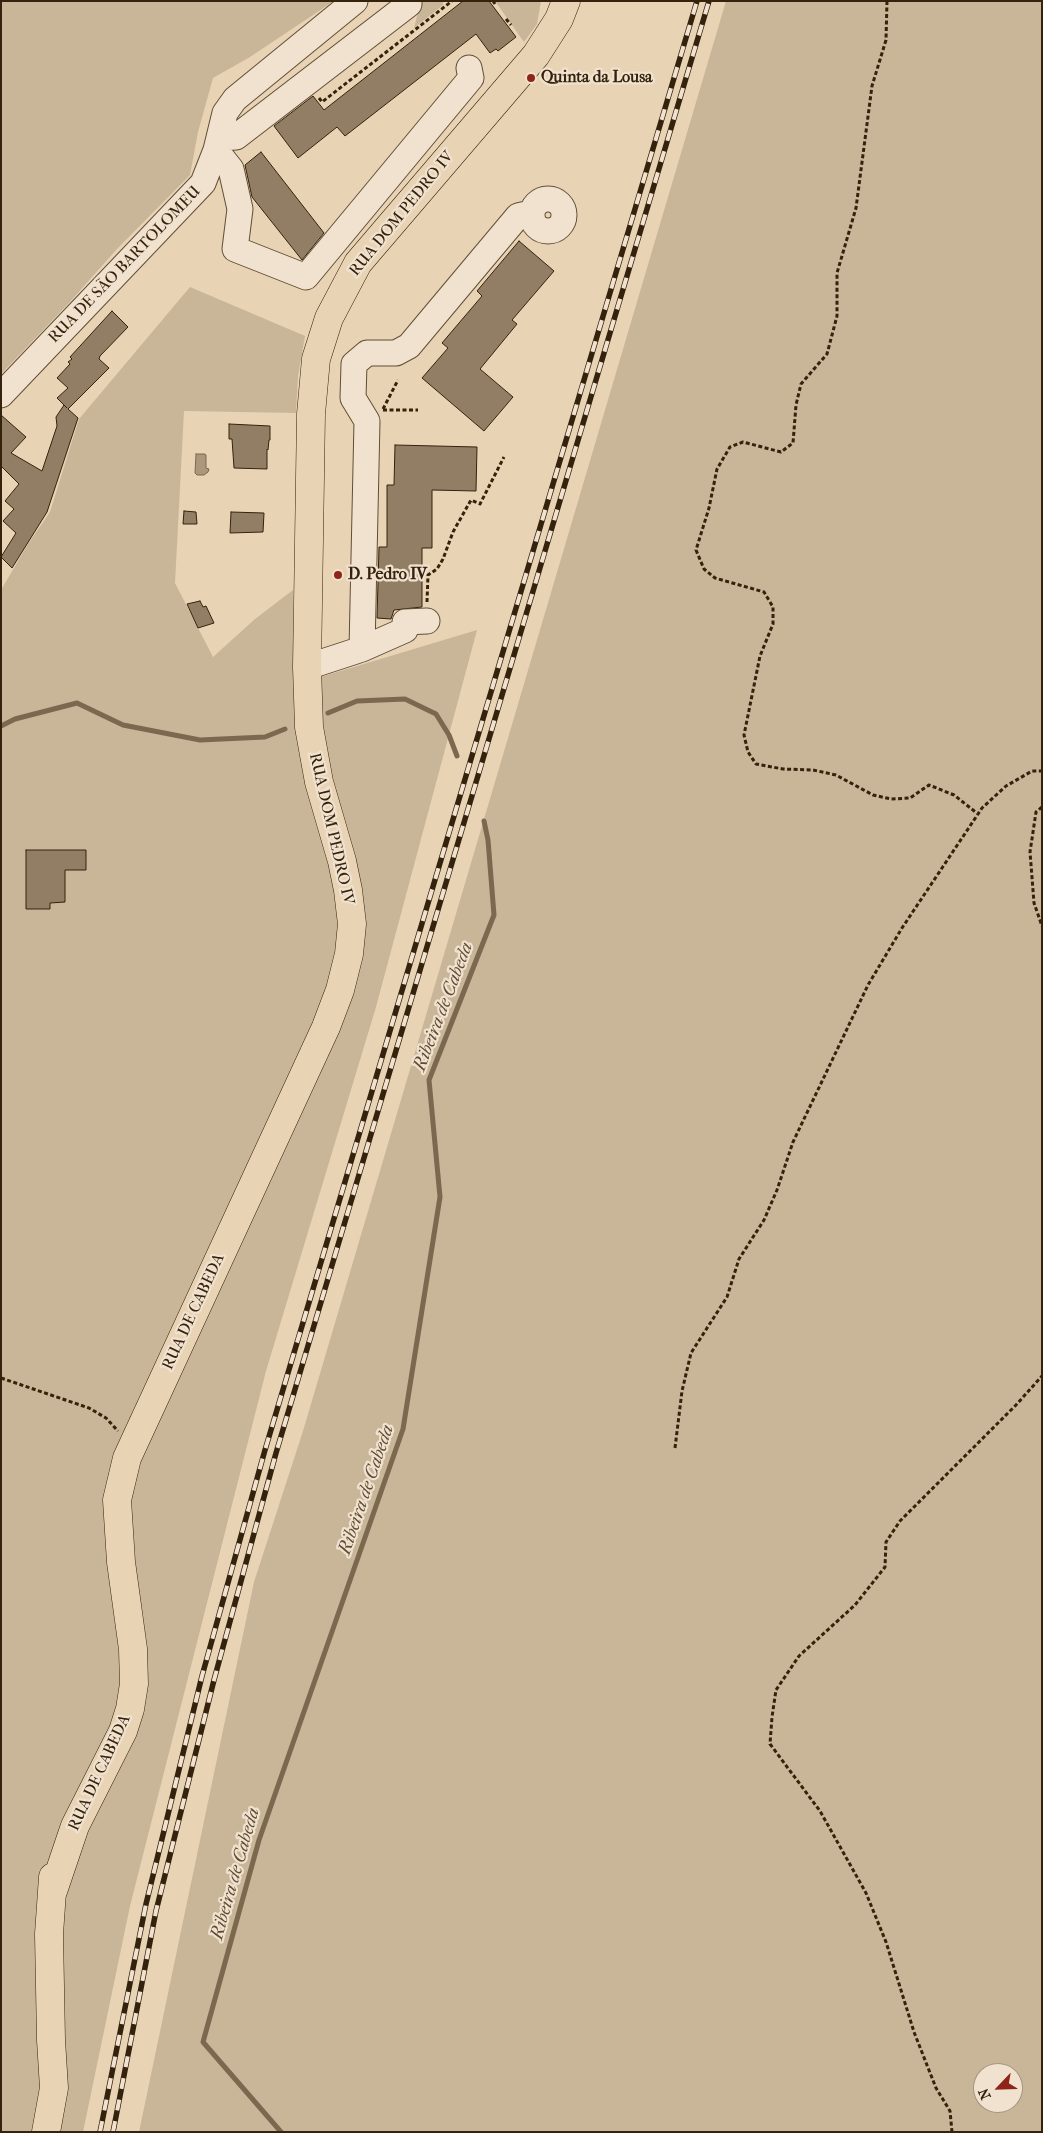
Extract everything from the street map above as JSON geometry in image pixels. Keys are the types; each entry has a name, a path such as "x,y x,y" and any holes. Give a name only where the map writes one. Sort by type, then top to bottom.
{"main road":[{"name":"RUA DOM PEDRO IV","path":"340,990 351,932 349,898 342,861 318,782 309,727 307,667 311,414 316,359 329,318 358,263 536,55 559,19 566,1"},
{"name":"RUA DE CABEDA","path":"46,2132 54,2088 49,1934 53,1861 65,1818 123,1699 133,1649 121,1562 117,1500 127,1458 326,1027 340,990"},
{"name":"RUA DE CABEDA","path":"33,2132 42,2104 51,2040"}],"street":[{"name":"RUA DE SÃO BARTOLOMEU","path":"1,395 198,190 208,175 225,113 235,99 356,1"},
{"path":"409,1 409,4 236,137 218,144 231,169 240,209 235,249 306,277 472,78 469,68"},
{"path":"372,413 353,398 354,364 367,353 396,353 409,346 518,216 531,213"},
{"path":"362,649 372,413 370,374 388,375"},
{"path":"307,667 362,649 405,630 405,622 427,621"}],"path":[{"path":"887,1 886,40 872,86 856,208 837,273 837,316 827,354 801,384 796,405 793,443 782,452 742,442 730,447 717,469 709,508 696,550 704,569 715,578 764,592 773,607 773,624 760,656 744,735 748,752 756,764 783,769 813,770 836,775 873,794 891,799 910,798 929,785 954,795 978,814"},
{"path":"506,19 511,25"},
{"path":"388,375 372,413 418,410"},
{"path":"427,621 428,575 436,569 443,559 453,532 471,500 480,504 504,457"},
{"path":"675,1448 682,1391 691,1353 727,1297 738,1259 764,1220 778,1190 793,1142 868,985 902,928 978,814 1006,786 1032,771 1042,771"},
{"path":"1042,807 1036,812 1030,852 1034,903 1042,926"},
{"path":"952,2132 950,2111 936,2088 914,2032 886,1942 866,1893 820,1811 770,1744 772,1717 776,1690 799,1656 855,1605 885,1567 886,1542 900,1522 1016,1405 1042,1376"},
{"path":"1,1378 89,1408 106,1418 119,1431 136,1438"}],"shaded area":[{"path":"1,1 334,1 250,57 213,78 198,132 190,175 117,249 1,374"},
{"path":"421,1 443,1 443,5 414,28"},
{"path":"495,1 541,1 537,24 524,42"},
{"path":"726,1 1042,1 1042,2132 139,2132 254,1582 303,1431"},
{"path":"190,287 305,336 298,376 296,413 184,411 175,583 213,657 255,619 293,590 294,685 477,630 376,1007 266,1371 130,1906 83,2132 1,2132 1,590 28,544 50,512 79,419"},
{"path":"196,454 206,455 206,468 209,469 204,475 197,475 195,473"}],"building":[{"path":"463,1 489,1 516,37 498,51 496,49 490,53 476,34 345,136 337,127 298,158 274,126 313,96 324,110"},
{"path":"261,152 324,233 302,260 252,197 245,165"},
{"path":"519,241 554,271 512,320 517,324 480,369 513,397 484,431 422,378 448,348 442,343 482,296 477,291"},
{"path":"112,311 128,327 100,356 99,359 109,368 68,409 78,418 47,512 12,568 1,557 16,533 3,521 14,509 5,501 19,484 1,466 1,415 26,437 11,453 42,471 57,426 56,417 64,405 57,398 68,388 57,378 70,364 68,362 72,359 70,357"},
{"path":"229,424 270,426 267,469 234,468 232,439 229,439"},
{"path":"395,445 477,447 476,491 432,490 432,548 422,548 422,607 394,610 391,619 377,618 379,547 387,547 387,485 394,485"},
{"path":"184,511 196,512 197,524 183,524"},
{"path":"231,512 264,513 263,532 230,533"},
{"path":"200,601 203,607 206,606 214,623 198,628 187,604"},
{"path":"26,850 86,850 86,870 65,870 65,902 50,903 50,909 26,909"}],"waterway":[{"name":"Ribeira de Cabeda","path":"328,713 357,701 405,699 436,714 449,735 457,756"},
{"name":"Ribeira de Cabeda","path":"1,726 15,719 77,703 123,725 200,740 265,737 285,729"},
{"name":"Ribeira de Cabeda","path":"281,2132 203,2042 259,1840 403,1429 440,1197 429,1080 494,915 488,840 484,821"}],"railway":[{"path":"100,2132 146,1904 202,1676 265,1450 697,1"},
{"path":"113,2132 156,1911 214,1680 276,1453 709,1"}],"place":[{"name":"Quinta da Lousa","path":"531,78"},
{"name":"D. Pedro IV","path":"338,575"}]}
